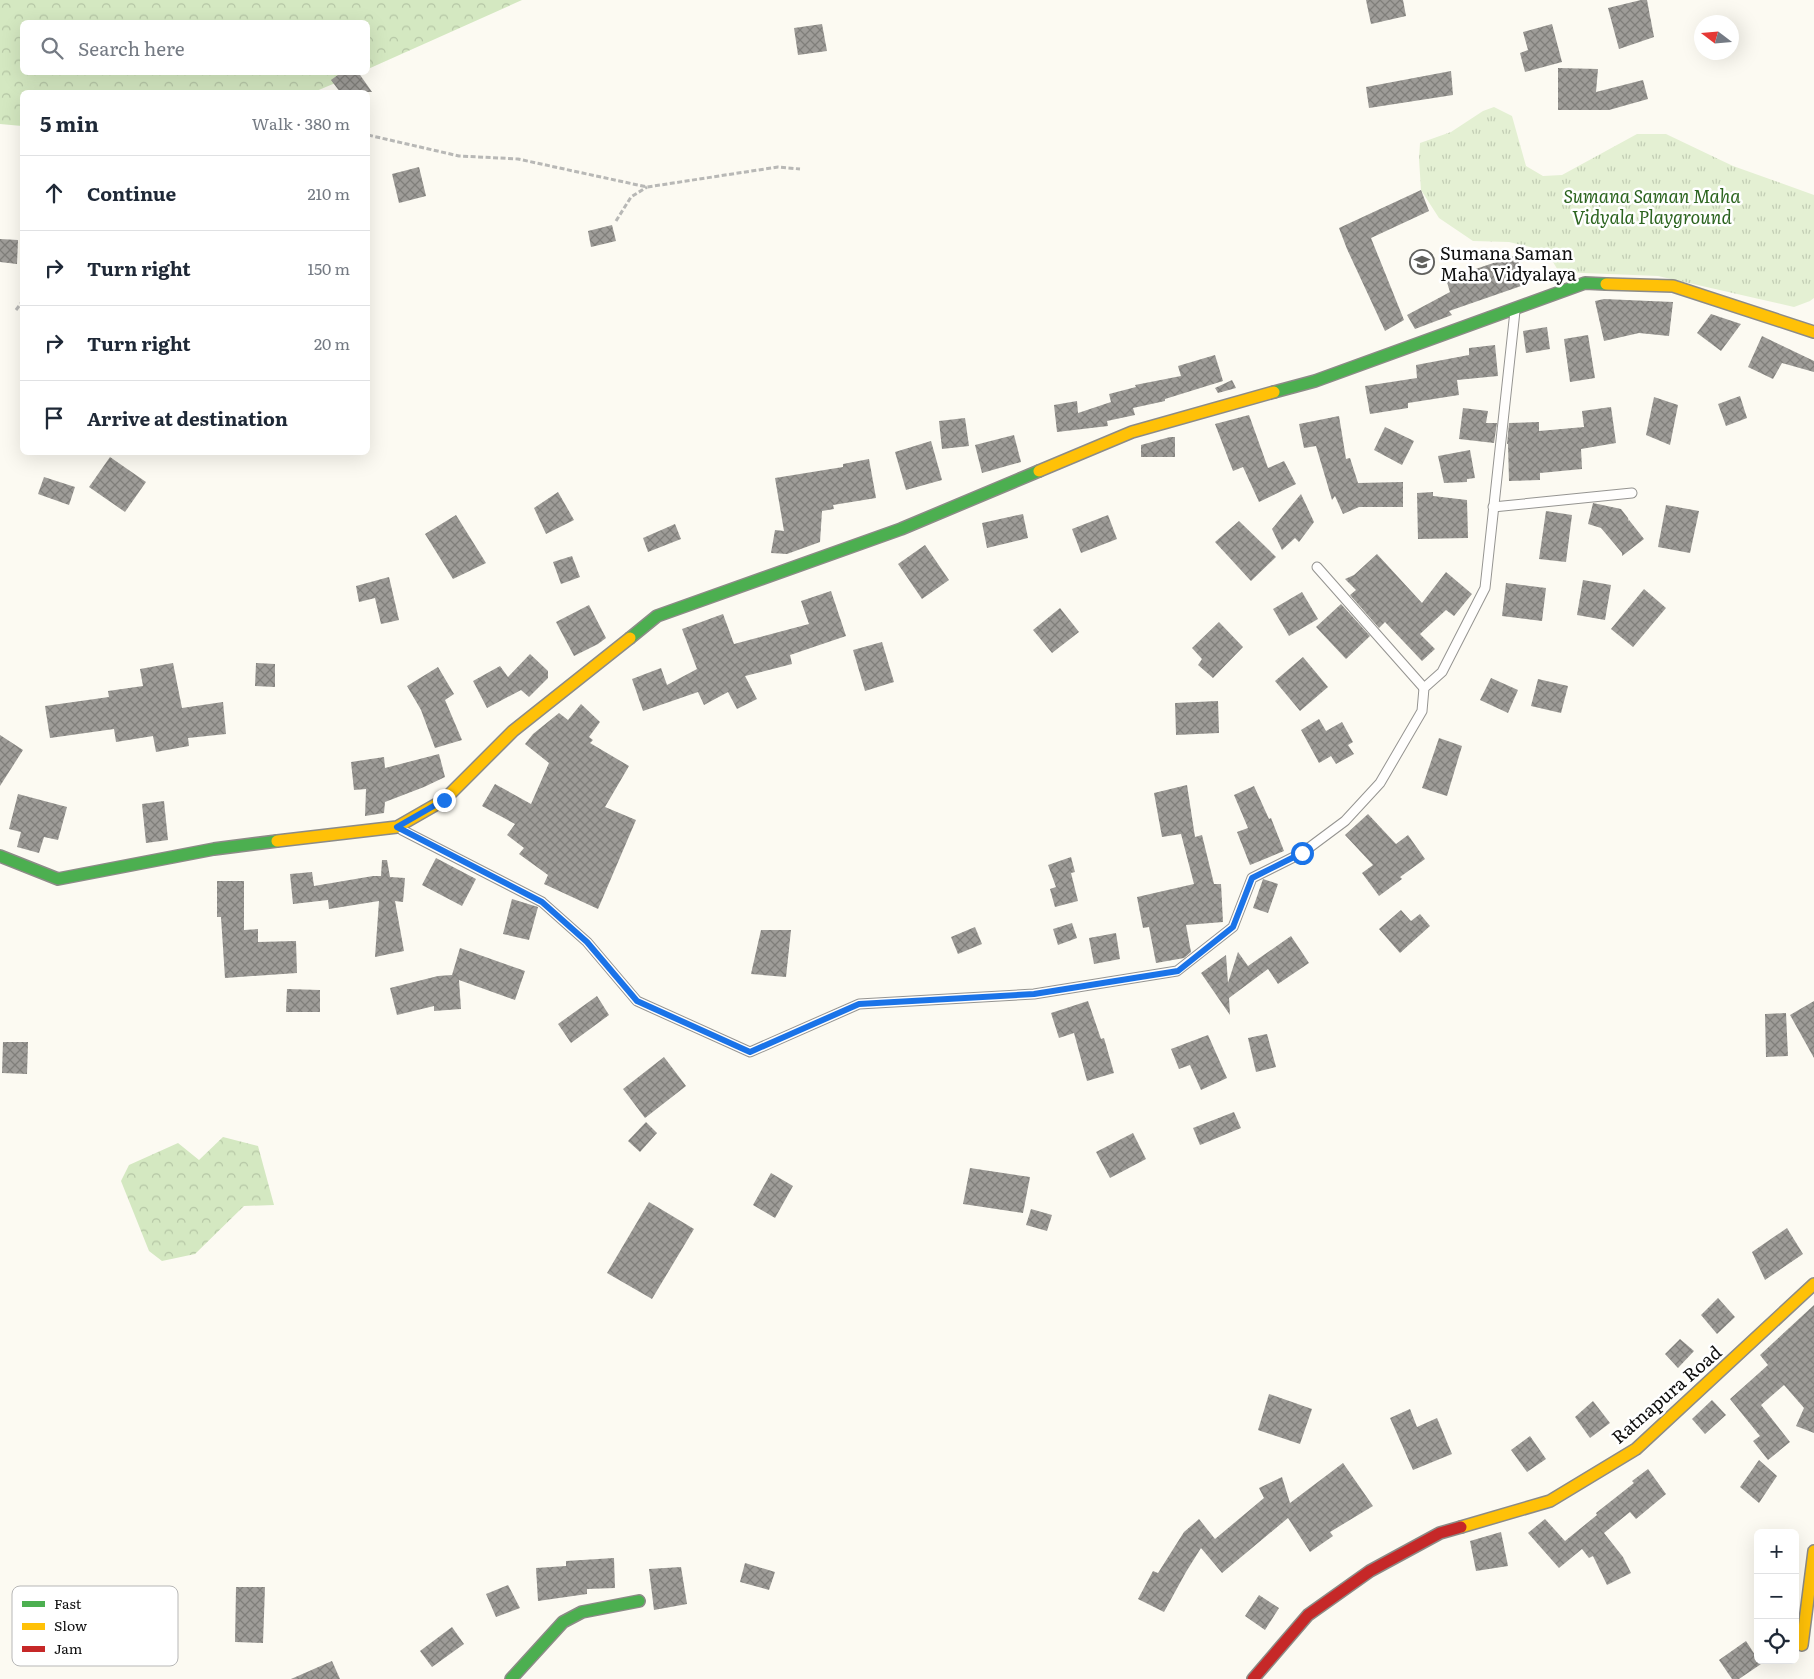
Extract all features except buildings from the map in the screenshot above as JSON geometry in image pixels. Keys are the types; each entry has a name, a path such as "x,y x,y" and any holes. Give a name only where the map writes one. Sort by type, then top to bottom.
{"main road":[{"path":"0,856 58,879 214,849 397,827 444,800 513,731 657,616 901,529 1132,432 1315,382 1585,283 1672,286 1814,332"},
{"name":"Ratnapura Road","path":"1253,1679 1308,1615 1370,1571 1440,1533 1550,1501 1636,1449 1814,1284"},
{"path":"1802,1645 1814,1552"},
{"path":"511,1679 563,1622 582,1612 639,1601"}],"lane":[{"path":"397,827 542,902 587,942 637,1001 750,1052 859,1004 1034,994 1178,971 1233,927 1252,878 1302,853 1345,821 1380,783 1422,711 1424,688 1442,672 1485,588 1516,308"},
{"path":"1493,507 1632,493"},
{"path":"1317,567 1424,688"}],"path":[{"path":"370,135 459,156 518,159 648,187 778,167 800,169"},
{"path":"616,221 631,197 648,187"},
{"path":"16,310 20,305"}],"green space":[{"path":"0,0 522,0 370,68 370,20 20,20 20,75 354,75 319,90 20,90 20,126 0,124"},
{"name":"Sumana Saman Maha Vidyala Playground","path":"1494,107 1512,116 1526,166 1543,176 1562,175 1637,134 1666,134 1733,166 1814,195 1814,298 1794,307 1658,276 1559,272 1550,257 1538,249 1509,242 1473,241 1439,218 1421,190 1420,143 1451,132 1483,111"},
{"path":"223,1137 258,1146 274,1205 244,1206 195,1254 162,1261 149,1251 121,1181 129,1165 178,1143 199,1160"}],"traffic: fast":[{"path":"1274,392 1315,381 1585,283 1606,284"},
{"path":"630,638 657,616 901,529 1039,471"},
{"path":"0,856 58,879 214,849 277,841"},
{"path":"511,1679 563,1622 582,1612 639,1601"}],"traffic: slow":[{"path":"1606,284 1673,286 1814,332"},
{"path":"1039,471 1132,432 1274,392"},
{"path":"277,841 397,827 444,800 513,731 630,638"},
{"path":"1461,1527 1550,1501 1636,1449 1814,1284"},
{"path":"1802,1645 1814,1551"}],"traffic: jam":[{"path":"1253,1679 1308,1615 1370,1571 1440,1533 1461,1527"}],"place":[{"name":"Sumana Saman Maha Vidyalaya","path":"1422,262"}],"route":[{"path":"444,800 397,827 542,902 587,942 637,1001 750,1052 859,1004 1034,994 1178,971 1233,927 1252,878 1302,853"}]}
